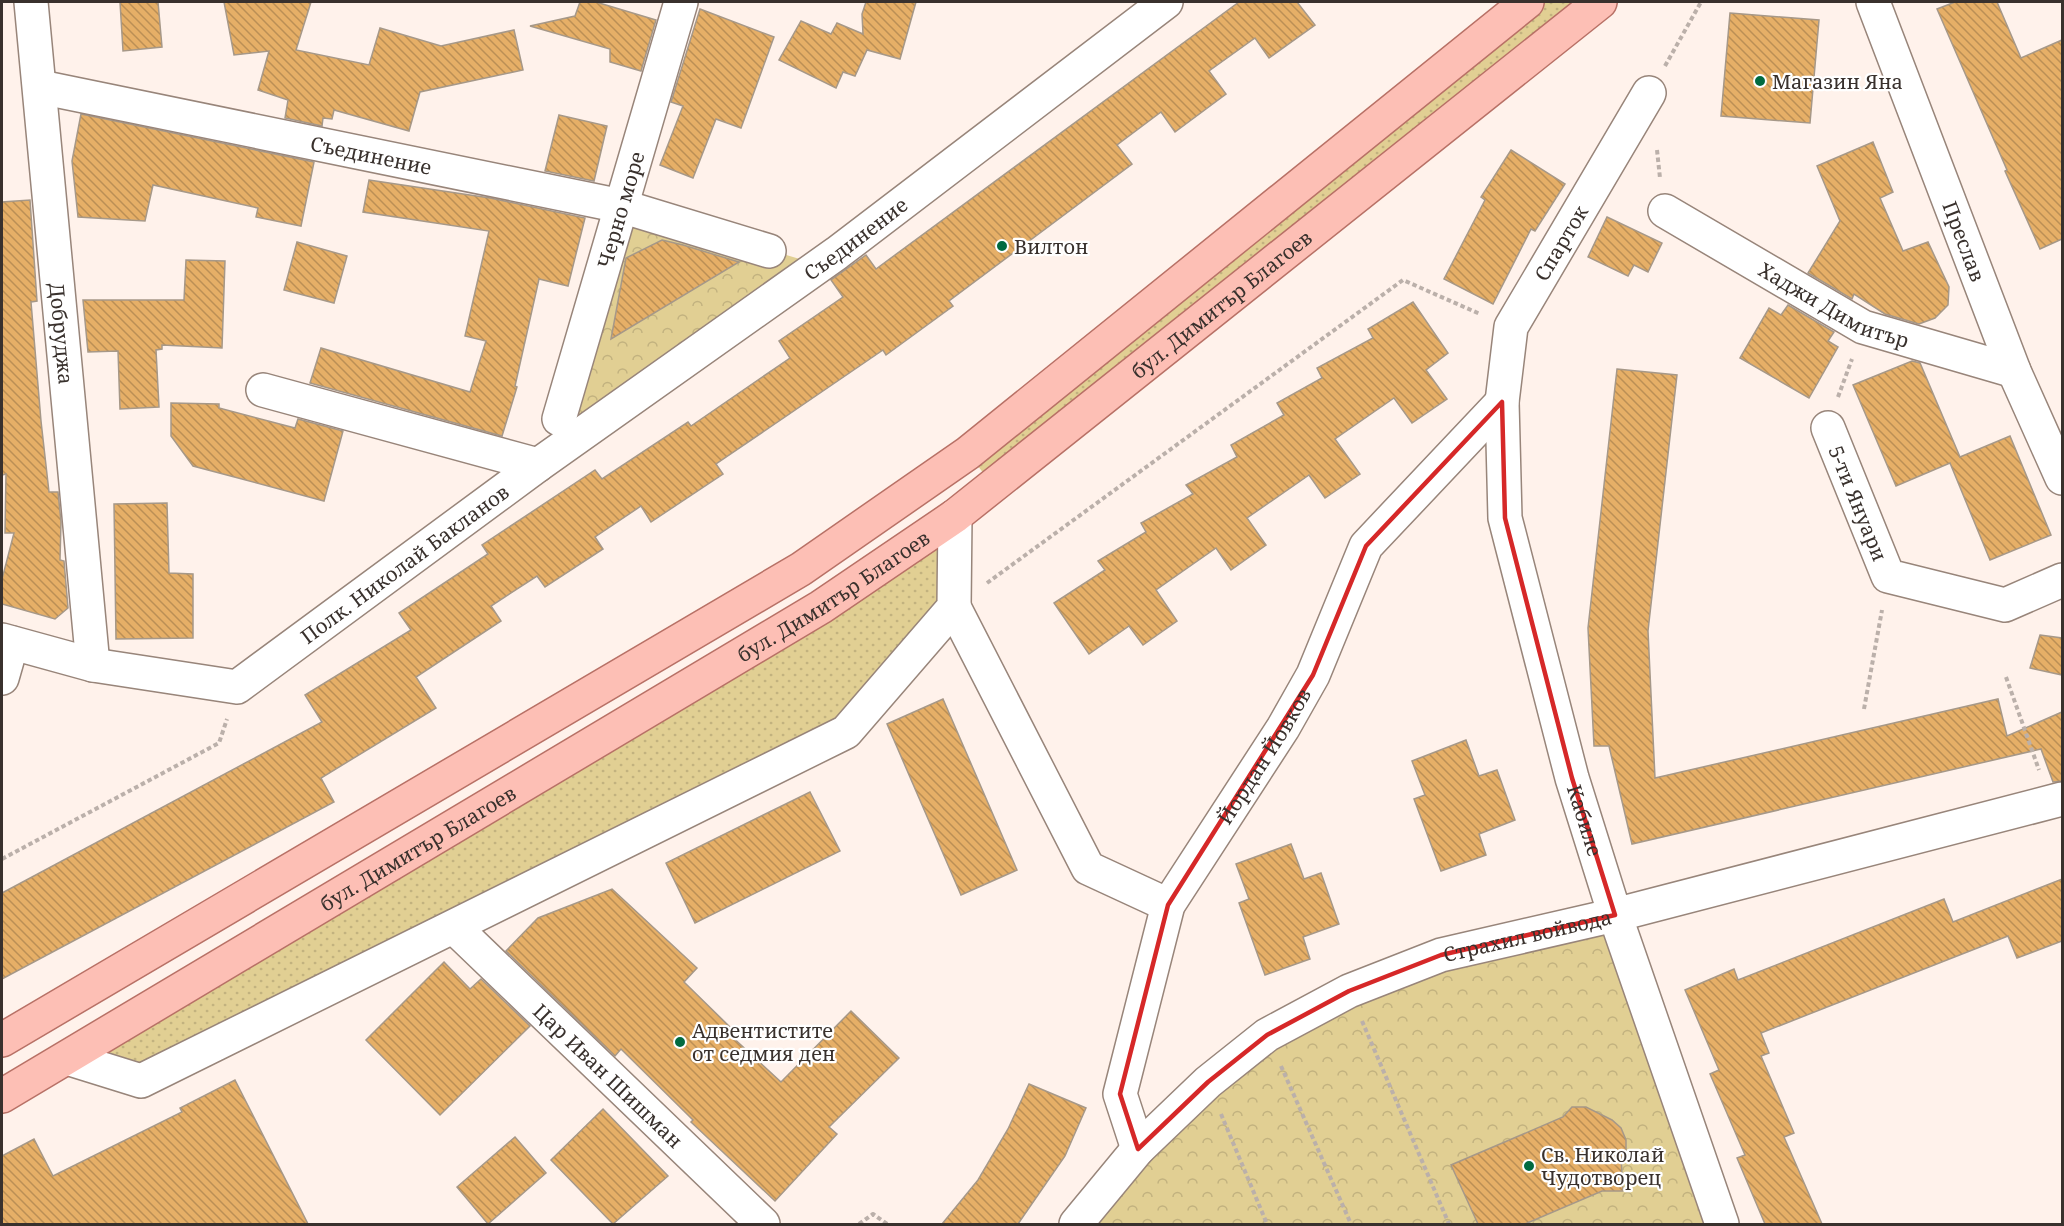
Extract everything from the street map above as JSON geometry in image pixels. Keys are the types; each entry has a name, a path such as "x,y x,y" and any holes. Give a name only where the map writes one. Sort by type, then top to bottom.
{"main road":[{"name":"бул. Димитър Благоев","path":"2,1040 801,569 968,453 1527,2"},
{"name":"бул. Димитър Благоев","path":"2,1096 821,607 955,516 1599,2"}],"street":[{"name":"Добруджа","path":"31,2 93,665"},
{"name":"Черно море","path":"559,419 681,2"},
{"name":"Съединение","path":"537,465 837,253 1166,2"},
{"name":"Преслав","path":"1873,2 2014,370 2062,478"},
{"name":"Съединение","path":"40,87 621,206 769,251"},
{"name":"Спарток","path":"1502,402 1511,327 1649,93"},
{"name":"Хаджи Димитър","path":"1665,211 1863,327 2014,370"},
{"name":"Полк. Николай Бакланов","path":"263,390 537,465"},
{"name":"Йордан Йовков","path":"1138,1149 1120,1094 1168,905 1283,728 1313,675 1366,546 1502,402"},
{"name":"Кабиле","path":"1502,402 1505,518 1572,778 1615,915 1722,1224"},
{"name":"5-ти Януари","path":"1828,428 1888,576 2005,605 2062,580"},
{"name":"Полк. Николай Бакланов","path":"237,687 537,465"},
{"path":"955,516 954,606 1089,868 1168,905"},
{"path":"67,1058 141,1081 846,732 954,606"},
{"path":"2,678 7,642 93,665 237,687"},
{"name":"Страхил войвода","path":"1076,1224 1138,1149 1208,1082 1267,1035 1348,991 1441,955 1615,915 2056,800"},
{"name":"Цар Иван Шишман","path":"454,927 763,1224"}],"path":[{"path":"954,606 1402,280 1511,327"},
{"path":"1828,428 1863,327"},
{"path":"1864,710 1888,576"},
{"path":"2006,677 2056,800"},
{"path":"2,859 219,743 237,687"},
{"path":"1348,991 1449,1224"},
{"path":"1267,1035 1351,1224"},
{"path":"1208,1082 1267,1224"},
{"path":"859,1224 873,1214 887,1224"}],"highlighted area":[{"path":"1502,402 1505,518 1572,778 1615,915 1441,955 1349,991 1267,1035 1208,1082 1138,1149 1120,1094 1168,905 1313,675 1366,546"}],"green space":[{"path":"1527,2 1600,2 994,487 968,453"},
{"path":"621,206 820,265 538,465 559,419"},
{"path":"955,516 954,607 846,732 141,1081 67,1058"},
{"path":"1615,915 1722,1224 1076,1224 1138,1149 1349,991"}],"building":[{"path":"120,2 158,2 162,47 123,51"},
{"path":"224,2 311,2 296,50 369,65 380,28 441,46 514,30 523,70 420,92 409,131 334,110 332,119 323,118 322,126 285,118 288,100 258,90 269,51 234,55"},
{"path":"580,2 596,2 656,20 641,71 610,62 610,49 530,26 575,16"},
{"path":"866,2 916,2 900,59 867,50 855,76 843,72 836,88 779,60 801,21 831,34 837,23 863,34 862,14"},
{"path":"1239,2 1297,2 1315,25 1269,58 1255,38 1209,71 1226,94 1175,132 1161,112 1117,145 1132,164 949,301 953,306 886,355 883,350 716,464 723,474 651,522 641,506 595,537 603,549 545,587 537,576 491,606 501,621 416,677 436,708 321,778 334,802 2,979 2,893 322,722 305,695 411,630 399,613 488,554 482,545 595,470 602,479 688,422 691,426 790,358 779,341 843,297 831,280 866,255 876,269"},
{"path":"1955,2 1997,2 2021,58 2062,40 2062,239 2040,249 1937,9"},
{"path":"700,9 774,37 741,128 716,119 693,178 660,165 683,106 671,102"},
{"path":"1730,13 1819,20 1810,123 1721,116"},
{"path":"81,114 314,162 301,226 256,217 258,208 153,185 145,221 78,217 72,161"},
{"path":"559,115 607,126 594,181 545,171"},
{"path":"1873,142 1893,192 1880,198 1903,251 1928,242 1949,287 1948,305 1935,318 1919,324 1885,314 1854,294 1852,299 1808,273 1840,221 1817,166"},
{"path":"1511,150 1565,184 1535,231 1531,229 1493,304 1444,279 1485,200 1481,197"},
{"path":"369,180 490,198 585,218 568,286 539,279 515,386 517,387 502,436 310,383 321,348 470,392 486,341 465,336 489,231 363,212"},
{"path":"30,200 37,301 31,302 41,421 49,492 58,492 61,522 60,560 64,561 68,608 55,619 2,604 2,579 14,533 5,533 6,474 2,475 2,202"},
{"path":"1607,217 1662,243 1648,272 1634,265 1628,276 1588,257"},
{"path":"662,240 739,262 611,339 626,258"},
{"path":"297,242 347,256 334,303 284,290"},
{"path":"186,260 225,261 222,348 162,345 162,349 156,350 159,407 120,409 118,351 88,352 83,300 184,300"},
{"path":"1413,302 1448,353 1426,370 1447,399 1412,423 1394,398 1335,439 1360,474 1325,498 1309,475 1247,518 1266,545 1231,570 1216,548 1156,590 1177,621 1143,645 1129,626 1089,654 1054,603 1105,570 1098,561 1146,532 1141,523 1193,494 1186,485 1237,457 1231,445 1284,415 1277,403 1322,378 1317,368 1373,338 1368,329"},
{"path":"1788,305 1834,332 1828,341 1838,347 1809,398 1740,358 1769,308 1781,315"},
{"path":"1912,361 1920,363 1960,457 2010,436 2051,535 1990,560 1950,463 1896,486 1853,385"},
{"path":"1617,369 1677,375 1648,631 1655,778 1998,699 2007,736 2062,712 2062,781 2053,782 2041,749 1632,844 1609,746 1594,746 1588,628"},
{"path":"171,403 219,404 219,408 295,428 298,419 343,431 324,501 193,466 171,436"},
{"path":"167,503 169,573 193,574 193,638 116,639 114,504"},
{"path":"2040,635 2062,638 2062,675 2030,668"},
{"path":"943,699 1017,870 961,895 887,724"},
{"path":"1466,740 1479,776 1497,770 1515,820 1479,834 1486,855 1441,871 1414,799 1425,795 1412,761"},
{"path":"810,792 840,851 695,923 666,863"},
{"path":"1291,844 1304,879 1321,873 1339,924 1303,937 1310,959 1265,975 1239,903 1249,899 1236,864"},
{"path":"2062,879 2062,941 2017,958 2008,936 1761,1033 1769,1053 1761,1056 1794,1133 1784,1137 1822,1224 1765,1224 1737,1158 1745,1155 1710,1074 1719,1070 1685,990 1734,969 1738,980 1944,899 1953,922"},
{"path":"612,889 697,968 684,982 732,1029 728,1033 781,1082 851,1011 899,1058 829,1127 837,1134 775,1201 691,1122 693,1120 621,1049 615,1056 506,951 538,918"},
{"path":"444,962 470,989 481,979 530,1026 440,1115 366,1040"},
{"path":"235,1080 308,1224 2,1224 2,1156 34,1139 53,1176 182,1112 180,1108"},
{"path":"1029,1084 1086,1108 1065,1156 1018,1224 942,1224 978,1180 1008,1129"},
{"name":"Св. Николай Чудотворец","path":"1572,1107 1586,1107 1612,1120 1621,1128 1626,1140 1626,1153 1621,1157 1623,1191 1602,1191 1525,1224 1478,1224 1451,1165 1563,1117"},
{"path":"603,1109 668,1176 613,1224 551,1160"},
{"path":"515,1137 546,1173 488,1224 457,1187"}],"place":[{"name":"Магазин Яна","path":"1760,81"},
{"name":"Вилтон","path":"1002,246"},
{"name":"Адвентистите от седмия ден","path":"680,1042"},
{"name":"Св. Николай Чудотворец","path":"1529,1166"}]}
